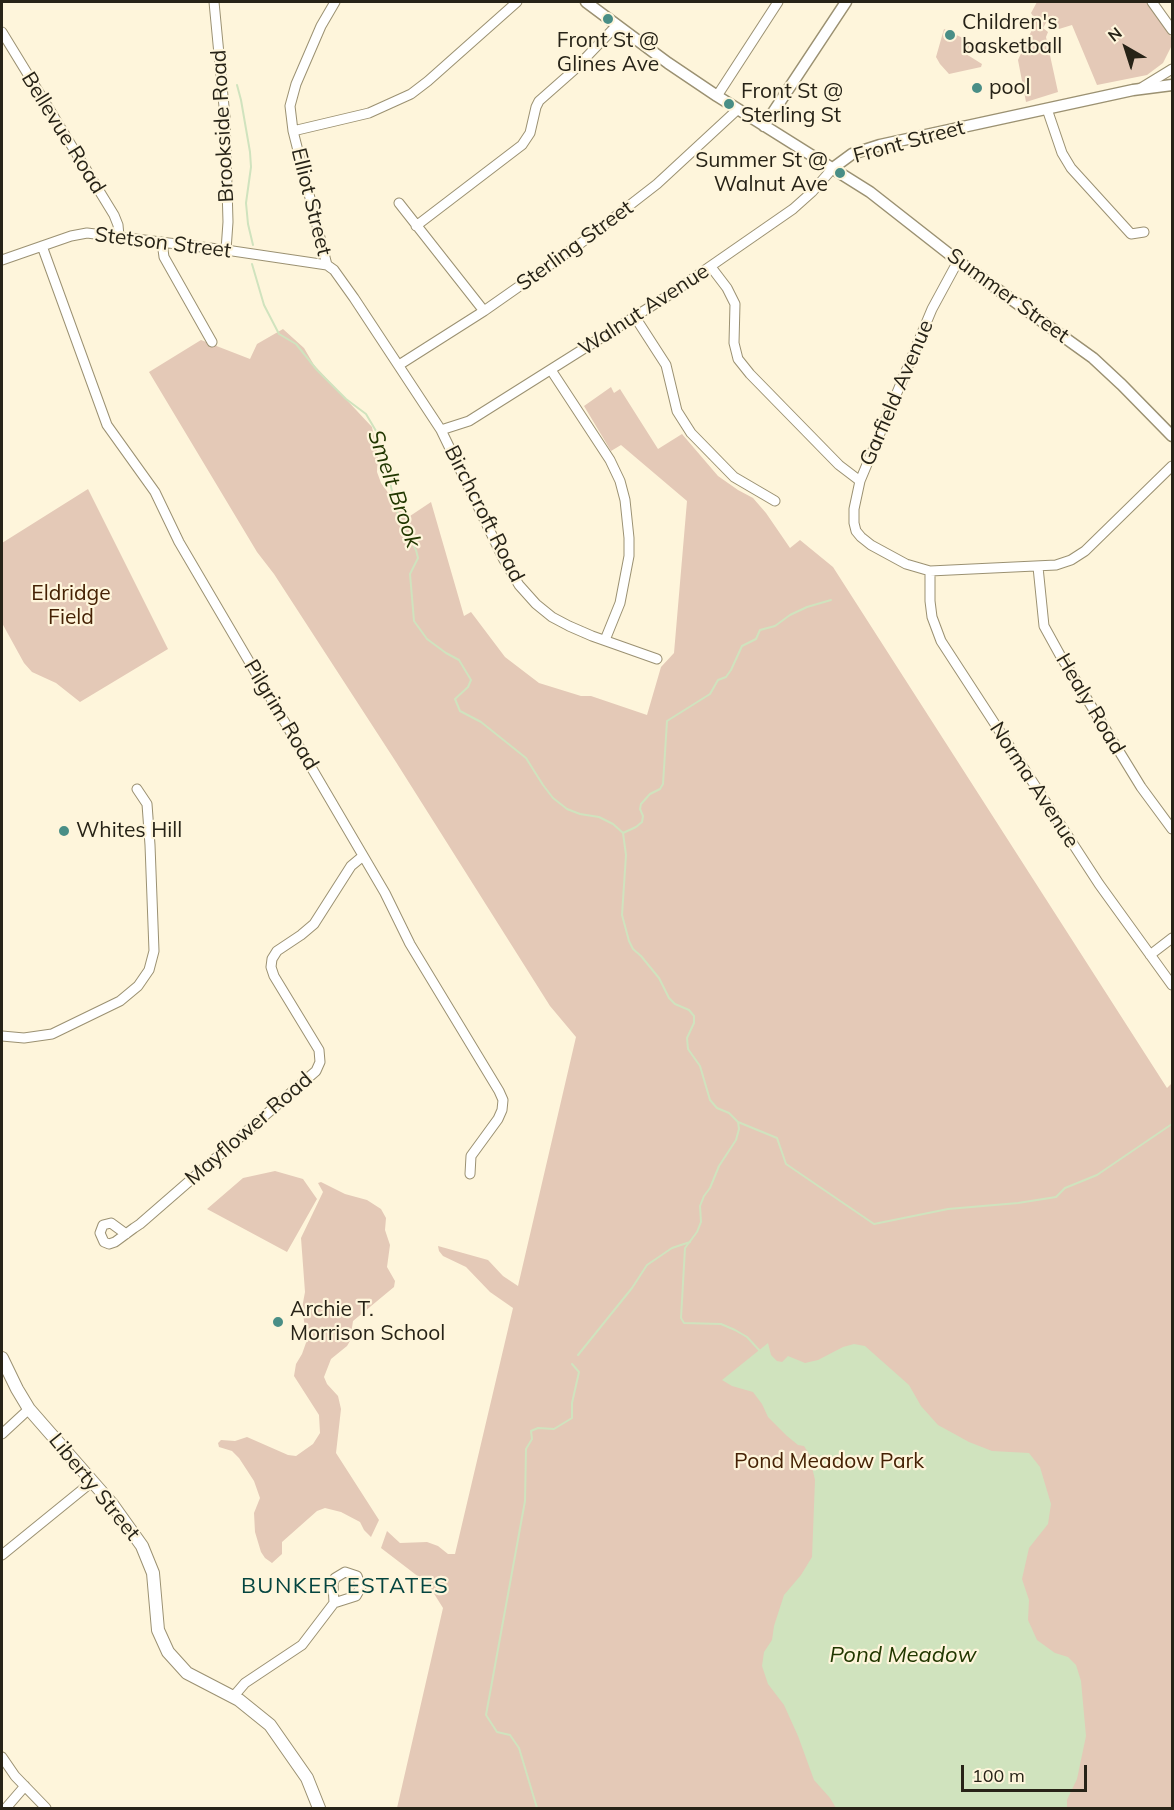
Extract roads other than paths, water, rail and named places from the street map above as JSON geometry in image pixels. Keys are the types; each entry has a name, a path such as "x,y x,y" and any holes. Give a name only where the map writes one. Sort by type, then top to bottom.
{"main road":[{"name":"Liberty Street","path":"2,1358 16,1389 29,1409 93,1481 135,1533 149,1560 154,1580 156,1623 168,1652 187,1673 233,1697 255,1712 280,1737 307,1778 319,1809"}],"street":[{"name":"Brookside Road","path":"214,2 225,117 228,222 226,250"},
{"path":"293,131 290,106 296,84 321,26 335,2"},
{"name":"Elliot Street","path":"441,430 334,270 327,265 293,131 369,113 411,94 517,2"},
{"name":"Front Street","path":"586,2 737,110 833,168 852,154 862,150 1138,89 1173,85"},
{"path":"717,96 778,2"},
{"path":"764,126 846,2"},
{"path":"1152,2 1173,30"},
{"path":"416,226 522,145 530,133 536,107 546,93 573,71 616,25"},
{"name":"Bellevue Road","path":"2,32 114,215 119,236"},
{"name":"Front Street","path":"1138,89 1173,69"},
{"path":"1047,109 1062,153 1071,168 1131,234 1144,232"},
{"name":"Sterling Street","path":"399,365 551,266 665,177 737,110"},
{"name":"Summer Street","path":"833,168 870,192 958,261 1092,358 1173,436"},
{"name":"Walnut Avenue","path":"441,430 469,421 711,267 793,209 833,168"},
{"path":"399,203 484,311"},
{"name":"Stetson Street","path":"2,260 81,234 119,236 327,265"},
{"path":"162,242 164,257 212,342"},
{"name":"Pilgrim Road","path":"42,246 107,424 155,492 179,542 389,900 410,944 501,1095 503,1105 500,1115 471,1156 470,1174"},
{"name":"Garfield Avenue","path":"930,571 906,564 871,545 856,531 854,509 860,482 932,309 958,261"},
{"path":"711,267 735,304 734,343 738,359 839,465 860,482"},
{"path":"635,317 666,365 678,411 691,433 734,477 775,501"},
{"path":"551,370 610,460 620,481 624,500 629,538 628,556 620,603 605,640"},
{"name":"Birchcroft Road","path":"441,430 504,560 519,585 536,604 552,617 592,636 657,659"},
{"path":"930,571 1038,567 1071,560 1085,551 1173,466"},
{"name":"Healy Road","path":"1038,567 1044,627 1141,786 1173,829"},
{"name":"Norma Avenue","path":"930,571 932,617 941,642 1074,846 1173,985"},
{"path":"2,1036 18,1039 52,1034 120,1001 138,986 149,970 154,951 150,844 147,804 137,789"},
{"name":"Mayflower Road","path":"126,1234 113,1224 103,1226 100,1233 102,1240 108,1244 116,1242 126,1234 309,1078 319,1067 319,1050 274,976 271,963 277,951 314,924 351,866 363,856"},
{"path":"1150,955 1173,938"},
{"path":"2,1434 29,1409"},
{"path":"2,1554 93,1481"},
{"path":"233,1697 245,1683 302,1645 334,1603"},
{"path":"2,1757 46,1809"},
{"path":"6,1809 25,1786"}],"water":[{"name":"Pond Meadow","path":"768,1343 771,1355 777,1361 782,1362 788,1356 805,1363 818,1360 843,1347 854,1344 865,1346 909,1385 921,1406 938,1425 969,1442 992,1451 1029,1453 1040,1467 1051,1504 1048,1524 1029,1548 1022,1579 1029,1600 1028,1620 1037,1640 1055,1653 1068,1657 1076,1665 1081,1681 1086,1736 1077,1779 1067,1800 1067,1808 836,1808 814,1780 784,1705 768,1684 762,1666 764,1652 772,1640 784,1595 801,1575 812,1557 815,1480 809,1454 804,1446 798,1445 768,1417 753,1392 732,1386 722,1380"}],"waterway":[{"name":"Smelt Brook","path":"237,85 250,152 251,167 246,203 253,245"},
{"name":"Smelt Brook","path":"252,264 264,305 279,334 296,344 317,370 346,399 366,414 379,436 380,456 389,478 396,509 418,558 410,574 414,621 427,639 459,660 471,680 468,687 455,699 460,711 481,722 526,758 553,798 567,809 599,817 613,824 623,833 626,855 622,915 629,941 633,949 659,978 669,998 675,1004 689,1010 694,1016 694,1023 687,1038 688,1049 700,1066 710,1100 717,1108 729,1113 738,1122 739,1129 736,1140 719,1166 704,1196 700,1206 701,1222 697,1232 685,1248 681,1318 684,1323 721,1324 747,1337 760,1351"},
{"path":"623,833 642,822 641,804 663,784 667,721 710,694 718,680 726,677 731,670 742,646 756,639 760,630 775,626 790,615 807,607 831,600"},
{"path":"738,1122 777,1138 786,1164 874,1224 948,1209 1056,1197 1065,1188 1097,1175 1172,1124"},
{"path":"578,1355 632,1288 647,1265 672,1248 690,1242"},
{"path":"537,1808 519,1748 510,1735 497,1732 486,1715 525,1501 526,1449 532,1439 531,1431 538,1428 554,1429 572,1418 572,1403 579,1372 572,1364"}],"place":[{"name":"Front St @ Glines Ave","path":"608,19"},
{"name":"Children's basketball","path":"950,35"},
{"name":"pool","path":"977,88"},
{"name":"Front St @ Sterling St","path":"729,104"},
{"name":"Summer St @ Walnut Ave","path":"840,173"},
{"name":"Whites Hill","path":"64,831"},
{"name":"Archie T. Morrison School","path":"278,1322"}],"district":[{"name":"BUNKER ESTATES","path":"345,1586"}],"park label":[{"name":"Eldridge Field","path":"71,606"},
{"name":"Pond Meadow Park","path":"829,1462"}]}
